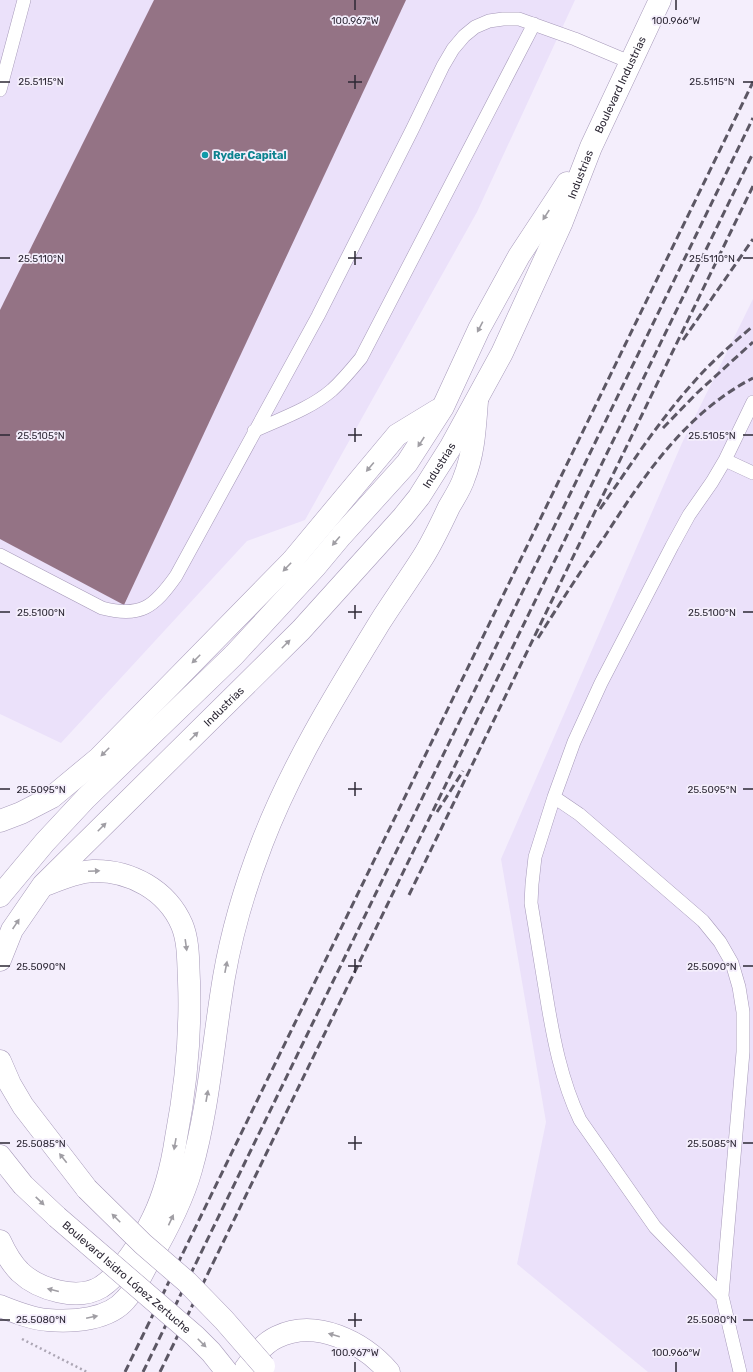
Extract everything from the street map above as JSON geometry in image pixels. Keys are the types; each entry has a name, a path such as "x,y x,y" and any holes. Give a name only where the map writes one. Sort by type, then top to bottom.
{"main road":[{"name":"Boulevard Industrias","path":"591,147 632,63 660,0"},
{"name":"Industrias","path":"0,960 12,930 43,885 301,630 419,497 477,401 502,352 561,224 591,147"},
{"name":"Industrias","path":"0,896 45,842 86,798 234,655 316,566 407,463 443,407 479,329 520,256 591,147"},
{"path":"0,1306 22,1315 46,1320 75,1320 97,1316 116,1309 127,1299 165,1235 179,1205 191,1172 203,1120 213,1048 232,934 248,882 262,844 279,801 311,736 376,629 424,555 464,478 473,447 477,401"},
{"path":"0,821 52,797 99,758 292,561 397,435 443,407"},
{"path":"0,1241 19,1271 31,1281 47,1288 70,1293 93,1290 101,1287 124,1265 154,1217 171,1165 182,1106 190,1014 188,964 185,938 179,920 157,892 137,879 120,873 92,871 74,874 43,885"},
{"path":"0,1061 10,1084 23,1106 87,1189 142,1244 192,1288 224,1320 265,1369"},
{"path":"0,1156 23,1185"},
{"path":"0,1176 23,1185"},
{"name":"Boulevard Isidro López Zertuche","path":"23,1185 57,1217 195,1336 211,1352 226,1372"},
{"path":"243,1372 264,1345 277,1337 297,1331 313,1331 331,1334 355,1343 380,1361 389,1372"}],"lane":[{"path":"0,90 24,0"},
{"path":"0,555 102,608 116,612 127,612 149,607 162,595 176,576 318,316 443,66 453,49 464,36 475,27 489,21 503,18 520,19 575,39 632,63"},
{"path":"254,432 300,411 319,399 332,390 347,376 361,358 534,24"},
{"path":"722,1296 655,1227 580,1120 572,1102 558,1057 531,904 535,857 554,797 574,742 601,683 689,515 725,460 753,402"},
{"path":"725,460 753,473"},
{"path":"554,797 579,814 702,921 720,942 732,963 739,987 743,1012 743,1052 722,1296 740,1372"}],"path":[{"path":"57,1357 87,1372"}],"shaded area":[{"path":"0,0 575,0 477,212 305,520 247,541 61,743 0,714"},
{"path":"753,299 753,1372 648,1372 517,1264 546,1122 501,859 682,443"}],"building":[{"name":"Ryder Capital","path":"154,0 406,0 124,605 0,539 0,310"}],"railway":[{"path":"125,1372 753,82"},
{"path":"143,1372 753,118"},
{"path":"160,1372 753,153"},
{"path":"409,895 753,186"},
{"path":"683,340 753,239"},
{"path":"600,509 645,444 680,398 714,360 753,326"},
{"path":"663,428 697,393 753,342"},
{"path":"538,638 636,490 669,447 687,427 707,409 729,392 753,378"},
{"path":"437,812 463,771"}],"place":[{"name":"Ryder Capital","path":"205,155"}]}
